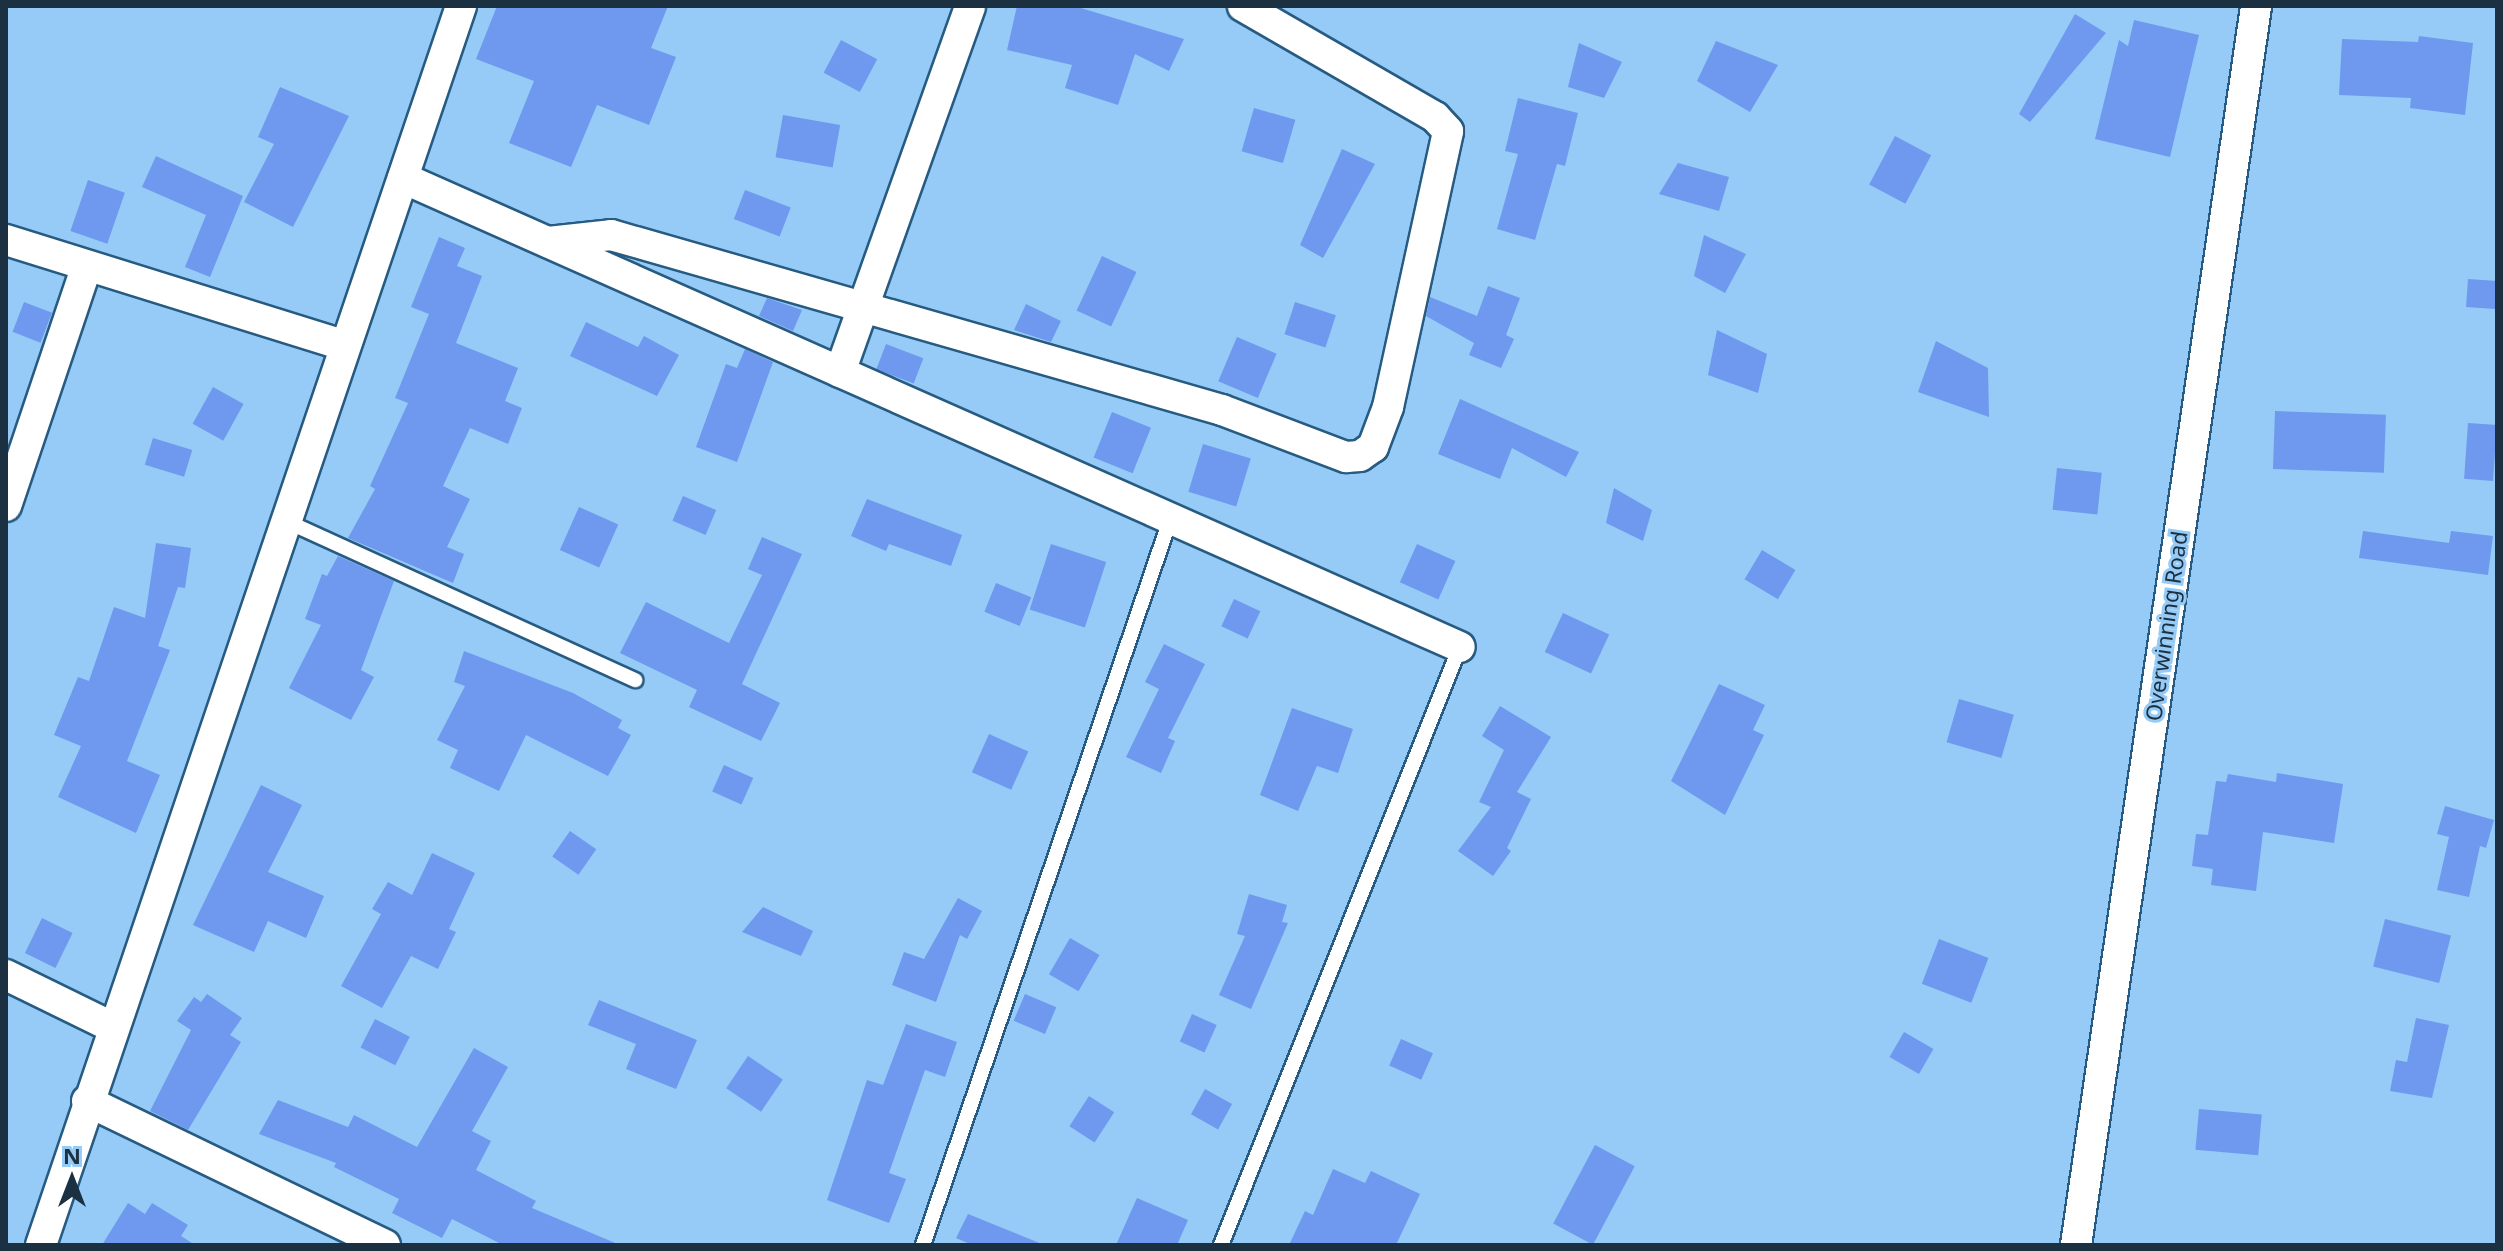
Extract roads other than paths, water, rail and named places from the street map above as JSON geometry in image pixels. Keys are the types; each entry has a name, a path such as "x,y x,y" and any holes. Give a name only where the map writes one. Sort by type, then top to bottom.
{"street":[{"path":"41,1245 87,1101 461,6"},
{"path":"840,372 970,6"},
{"path":"548,242 611,235 1222,410 1346,457 1360,456 1373,447 1388,407 1448,131 1435,117 1243,6"},
{"name":"Overwinning Road","path":"2076,1245 2256,6"},
{"path":"403,178 1460,647"},
{"path":"6,240 344,345"},
{"path":"6,506 87,266"},
{"path":"6,975 114,1028"},
{"path":"87,1101 385,1245"}],"lane":[{"path":"923,1245 1170,520"},
{"path":"285,521 635,680"},
{"path":"1221,1245 1460,647"}]}
